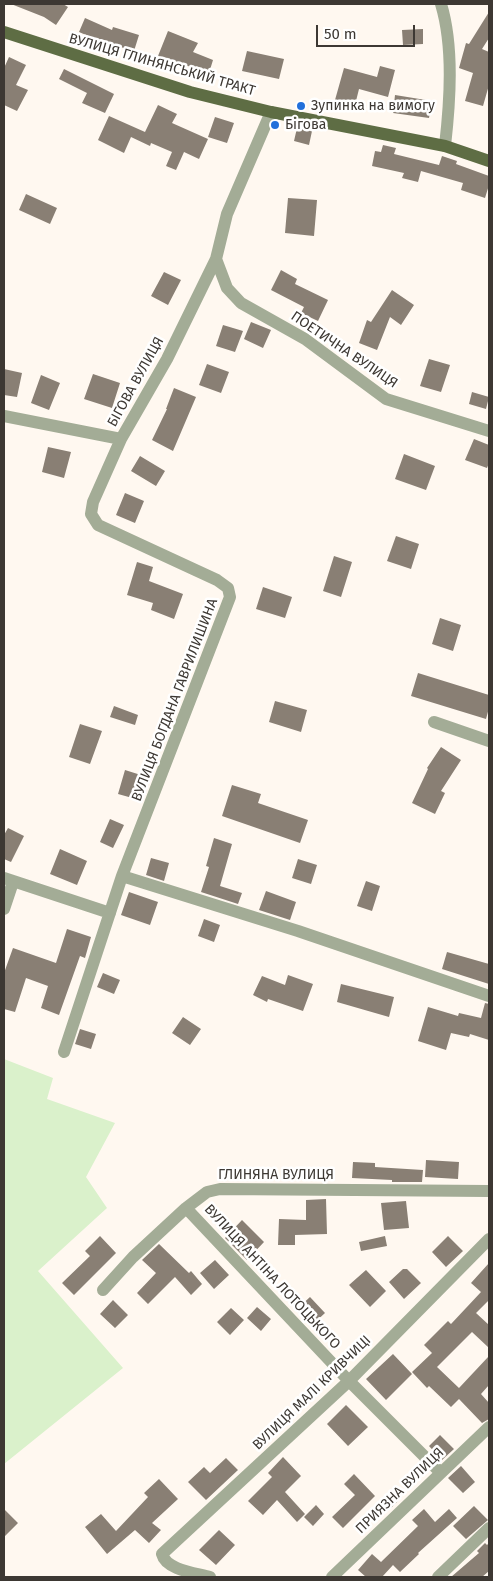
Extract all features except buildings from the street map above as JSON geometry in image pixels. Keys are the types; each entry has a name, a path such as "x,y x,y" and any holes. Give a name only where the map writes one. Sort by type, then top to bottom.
{"main road":[{"name":"ВУЛИЦЯ ГЛИНЯНСЬКИЙ ТРАКТ","path":"4,32 190,92 271,112 445,146 489,161"}],"street":[{"path":"441,4 447,38 449,80 445,146"},
{"path":"216,259 227,214 271,112"},
{"name":"ПОЕТИЧНА ВУЛИЦЯ","path":"216,259 227,288 241,303 305,340 386,399 489,431"},
{"name":"БІГОВА ВУЛИЦЯ","path":"4,416 120,440 167,359 216,259"},
{"name":"ВУЛИЦЯ БОГДАНА ГАВРИЛИШИНА","path":"64,1052 122,876 230,597 228,588 217,580 98,525 91,514 93,502 120,440"},
{"path":"434,722 489,741"},
{"path":"122,876 298,931 489,996"},
{"path":"4,908 8,880 110,913"},
{"name":"ГЛИНЯНА ВУЛИЦЯ","path":"102,1290 132,1257 186,1208 207,1192 220,1189 489,1191"},
{"name":"ВУЛИЦЯ АНТІНА ЛОТОЦЬКОГО","path":"186,1208 349,1381 441,1473"},
{"name":"ВУЛИЦЯ МАЛІ КРИВЧИЦІ","path":"210,1577 170,1565 164,1560 162,1554 349,1381 489,1239"},
{"name":"ПРИЯЗНА ВУЛИЦЯ","path":"332,1577 489,1427"},
{"path":"438,1577 489,1528"}],"green space":[{"path":"4,1059 53,1078 47,1099 115,1123 86,1177 107,1208 38,1271 123,1368 4,1464"}],"place":[{"name":"Зупинка на вимогу","path":"301,106"},
{"name":"Бігова","path":"275,125"}]}
